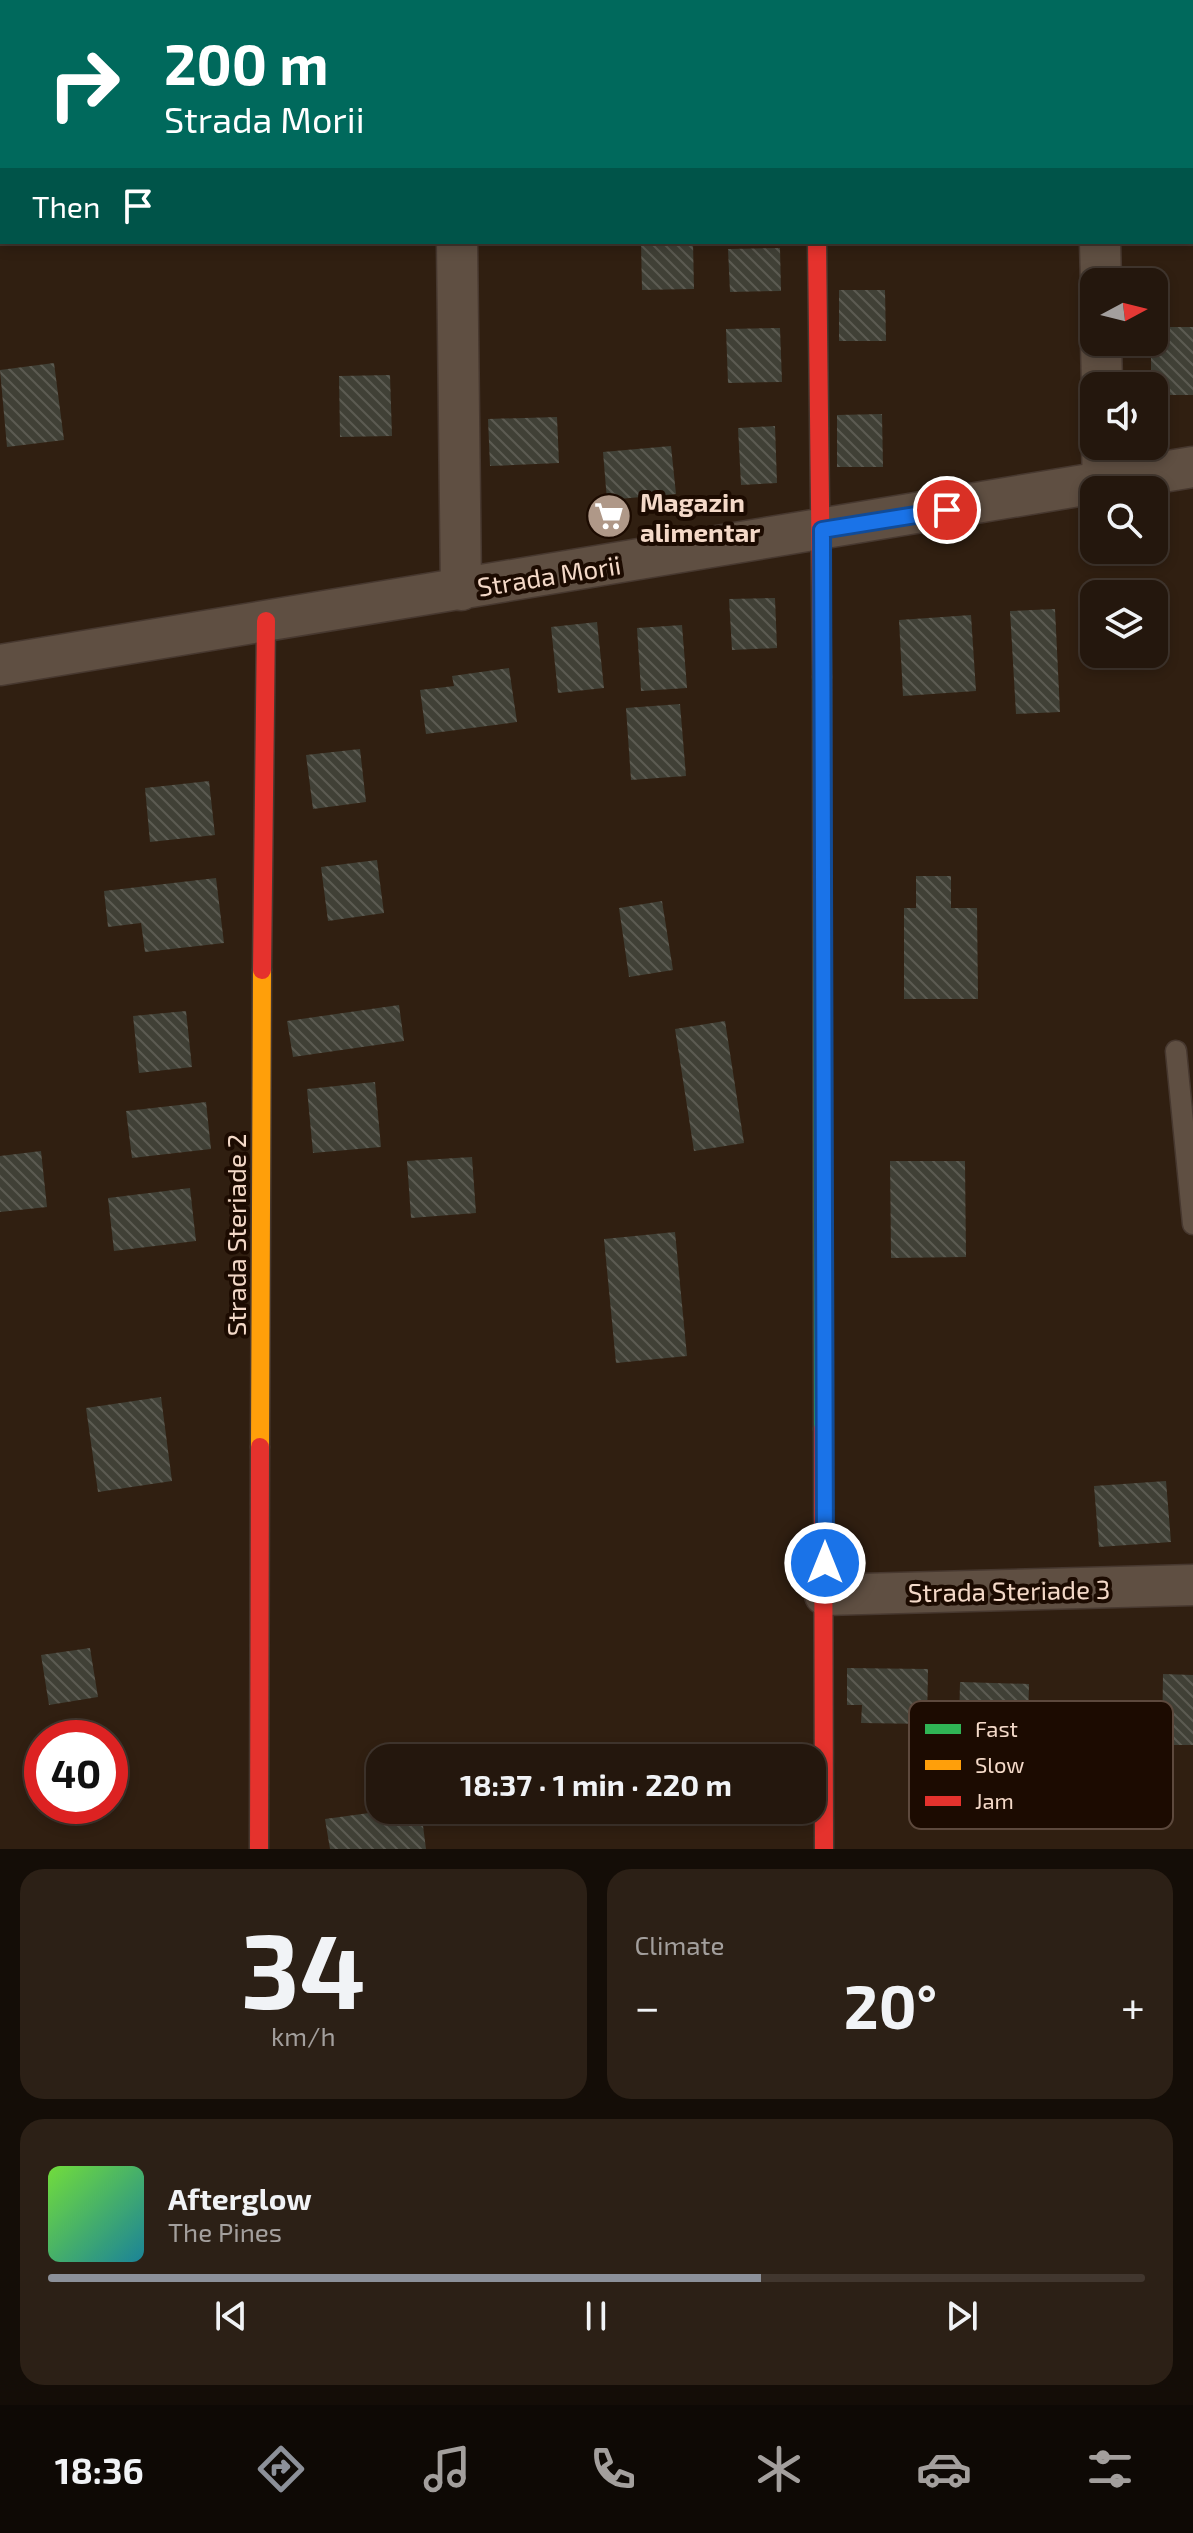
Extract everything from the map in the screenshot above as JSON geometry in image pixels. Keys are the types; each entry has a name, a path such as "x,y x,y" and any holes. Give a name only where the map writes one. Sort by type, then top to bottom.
{"street":[{"path":"457,244 461,590"},
{"path":"817,244 822,530 824,1849"},
{"path":"1100,244 1101,268"},
{"name":"Strada Morii","path":"0,665 822,530 1102,465 1193,467"},
{"name":"Strada Steriade 2","path":"259,1849 262,897 266,621"},
{"name":"Strada Steriade 3","path":"825,1595 1193,1585"}],"lane":[{"path":"1176,1051 1193,1224"}],"building":[{"path":"641,244 693,244 694,289 642,290"},
{"path":"780,248 781,291 730,292 728,249"},
{"path":"839,290 885,290 886,341 839,341"},
{"path":"1168,327 1193,327 1193,395 1168,395 1168,372 1151,372 1151,356 1168,356"},
{"path":"780,328 782,382 728,383 726,329"},
{"path":"54,363 64,440 7,447 0,370"},
{"path":"390,375 392,436 340,437 339,376"},
{"path":"882,414 883,467 837,467 837,415"},
{"path":"557,417 559,463 490,466 488,419"},
{"path":"775,426 777,483 741,485 738,428"},
{"path":"671,446 676,494 607,500 603,452"},
{"path":"775,598 777,648 732,650 729,599"},
{"path":"1055,609 1060,712 1016,714 1010,611"},
{"path":"971,615 976,691 903,696 899,620"},
{"path":"597,622 604,688 558,693 551,627"},
{"path":"682,625 687,688 641,691 637,628"},
{"path":"509,668 517,722 426,734 420,690 454,686 452,676"},
{"path":"680,704 686,776 631,780 626,708"},
{"path":"360,749 366,802 313,809 306,755"},
{"path":"209,781 215,835 150,842 145,788"},
{"path":"377,860 384,913 328,921 321,867"},
{"path":"916,876 951,876 951,908 977,908 978,999 904,999 904,908 916,908"},
{"path":"216,878 224,943 145,952 141,923 108,927 104,891"},
{"path":"662,901 673,970 629,977 619,908"},
{"path":"399,1005 404,1041 293,1057 287,1021"},
{"path":"186,1011 192,1067 139,1073 133,1016"},
{"path":"725,1021 744,1143 694,1151 675,1029"},
{"path":"375,1082 381,1147 313,1153 307,1089"},
{"path":"206,1102 211,1149 132,1158 126,1111"},
{"path":"41,1151 47,1207 0,1212 0,1156"},
{"path":"472,1157 476,1213 411,1218 407,1161"},
{"path":"890,1161 965,1161 966,1257 891,1258"},
{"path":"190,1188 196,1241 114,1251 108,1198"},
{"path":"675,1232 687,1356 616,1363 604,1239"},
{"path":"161,1397 172,1481 98,1492 86,1408"},
{"path":"1166,1481 1171,1542 1099,1547 1094,1486"},
{"path":"90,1648 98,1697 49,1705 41,1655"},
{"path":"847,1668 928,1669 927,1701 909,1701 909,1724 861,1723 862,1705 847,1705"},
{"path":"1163,1674 1193,1675 1193,1745 1173,1745 1173,1701 1163,1701"},
{"path":"960,1682 1029,1684 1029,1701 960,1701"},
{"path":"366,1813 366,1824 423,1824 426,1849 330,1849 325,1819"}],"traffic: fast":[{"path":"822,677 823,1429"}],"traffic: slow":[{"path":"260,1447 262,970"}],"traffic: jam":[{"path":"817,244 822,677"},
{"path":"262,970 266,621"},
{"path":"823,1429 824,1849"},
{"path":"259,1849 260,1447"}],"place":[{"name":"Magazin alimentar","path":"609,516"}],"route":[{"path":"825,1563 822,530 947,510"}]}
